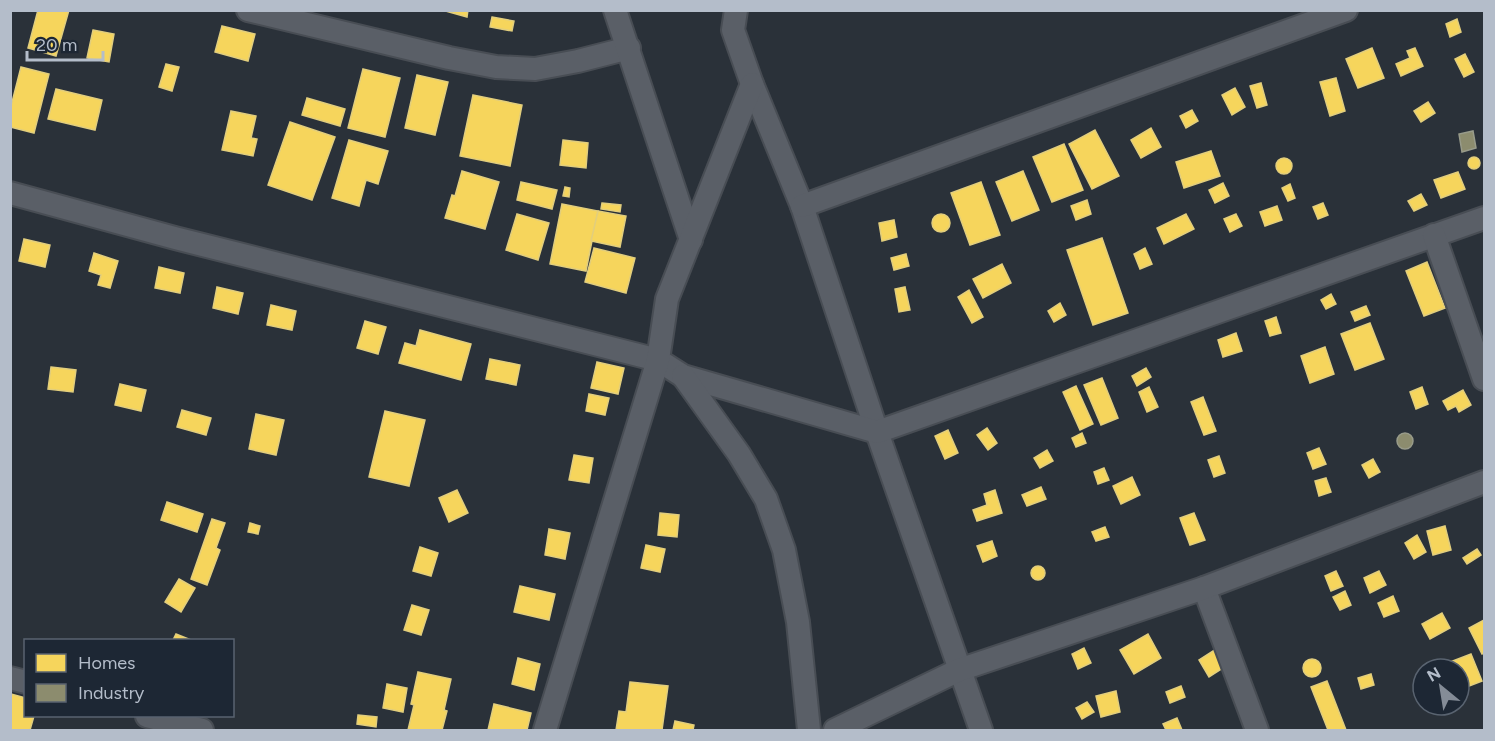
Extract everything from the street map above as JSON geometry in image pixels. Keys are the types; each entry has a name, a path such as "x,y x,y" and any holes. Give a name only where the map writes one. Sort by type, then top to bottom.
{"street":[{"path":"248,10 448,58 496,67 536,69 629,48"},
{"path":"615,10 691,240"},
{"path":"802,206 1346,10"},
{"path":"732,17 752,84 802,206 877,432 981,730"},
{"path":"545,730 658,360 667,299 752,84"},
{"path":"10,193 175,238 658,360 683,376 877,432 1485,218"},
{"path":"1434,235 1485,379"},
{"path":"683,376 739,454 766,500 780,540 798,621 809,730"},
{"path":"835,730 959,670 1204,588 1485,482"},
{"path":"1204,588 1257,730"},
{"path":"151,717 202,730"}],"building: Homes":[{"path":"38,10 69,10 56,56 28,48"},
{"path":"442,10 468,10 467,17"},
{"path":"492,17 514,21 512,31 490,27"},
{"path":"1457,19 1461,32 1450,37 1446,24"},
{"path":"222,26 255,34 248,61 215,52"},
{"path":"93,30 114,34 109,62 87,58"},
{"path":"1372,48 1384,78 1358,88 1346,59"},
{"path":"1415,48 1423,66 1401,76 1396,64 1410,58 1407,51"},
{"path":"1465,54 1474,72 1464,77 1455,59"},
{"path":"166,64 179,67 172,91 159,87"},
{"path":"21,67 49,74 34,133 10,127 10,110"},
{"path":"363,69 400,78 385,137 348,128"},
{"path":"417,75 448,82 435,135 405,128"},
{"path":"1336,78 1345,111 1330,116 1320,82"},
{"path":"1261,83 1267,105 1257,108 1250,86"},
{"path":"1235,88 1245,107 1232,115 1222,95"},
{"path":"56,89 102,100 95,130 48,119"},
{"path":"473,95 522,105 510,166 460,156"},
{"path":"307,98 345,109 340,126 302,115"},
{"path":"1428,102 1435,113 1421,122 1414,111"},
{"path":"1192,110 1198,121 1186,128 1180,116"},
{"path":"231,111 256,116 251,138 257,139 253,156 222,150"},
{"path":"290,122 335,137 312,200 268,185"},
{"path":"1151,128 1161,147 1141,158 1131,140"},
{"path":"1095,130 1119,176 1092,189 1069,144"},
{"path":"349,140 388,151 378,184 366,180 359,206 332,198"},
{"path":"563,140 588,143 586,168 560,165"},
{"path":"1064,144 1083,190 1052,202 1033,157"},
{"path":"1211,151 1220,176 1184,188 1176,162"},
{"path":"1476,157 1480,163 1476,169 1472,169 1468,161"},
{"path":"1281,158 1287,158 1292,166 1290,172 1281,174 1276,169 1276,163"},
{"path":"462,171 499,182 485,229 445,218 452,195 455,196"},
{"path":"1023,171 1039,210 1012,221 996,182"},
{"path":"1458,172 1465,189 1441,198 1434,180"},
{"path":"521,182 557,190 552,209 517,200"},
{"path":"981,182 1000,235 970,245 951,193"},
{"path":"1223,183 1229,196 1215,203 1209,190"},
{"path":"1290,184 1295,198 1288,201 1282,188"},
{"path":"565,187 570,188 569,197 563,196"},
{"path":"1421,194 1427,205 1414,211 1408,201"},
{"path":"1087,200 1091,214 1076,220 1071,206"},
{"path":"602,203 621,205 620,212 601,209"},
{"path":"1323,203 1328,215 1318,219 1313,207"},
{"path":"562,204 598,211 586,271 550,264"},
{"path":"1277,206 1282,220 1265,226 1260,212"},
{"path":"598,211 626,216 620,247 591,241"},
{"path":"517,214 549,223 538,260 506,250"},
{"path":"941,214 947,217 950,223 947,229 941,232 935,229 932,223 935,217"},
{"path":"1186,214 1194,229 1164,244 1157,228"},
{"path":"1236,214 1242,226 1230,232 1224,219"},
{"path":"894,220 897,237 882,241 879,223"},
{"path":"1102,238 1128,313 1093,325 1067,250"},
{"path":"24,239 50,245 45,267 19,261"},
{"path":"594,248 635,258 626,293 585,282"},
{"path":"1145,248 1152,264 1140,269 1134,254"},
{"path":"94,253 118,261 110,288 98,285 101,275 89,271"},
{"path":"906,254 909,266 894,270 891,258"},
{"path":"1427,262 1445,308 1424,316 1406,271"},
{"path":"1002,264 1011,283 983,298 973,279"},
{"path":"159,267 184,273 180,293 155,288"},
{"path":"217,287 243,293 238,314 213,308"},
{"path":"905,287 910,310 899,312 895,289"},
{"path":"969,290 983,317 972,323 958,297"},
{"path":"1331,294 1336,304 1326,309 1321,300"},
{"path":"1060,303 1066,315 1054,322 1048,311"},
{"path":"271,305 296,311 292,330 267,325"},
{"path":"1366,306 1370,315 1355,321 1351,312"},
{"path":"1276,317 1281,333 1270,336 1265,321"},
{"path":"365,321 386,327 378,354 357,348"},
{"path":"1370,323 1384,359 1355,370 1341,334"},
{"path":"420,330 471,344 461,380 399,363 405,343 416,346"},
{"path":"1236,333 1242,351 1223,357 1218,340"},
{"path":"1325,347 1334,374 1310,383 1301,356"},
{"path":"490,359 520,365 516,385 486,379"},
{"path":"597,362 624,368 618,394 591,388"},
{"path":"51,367 76,370 73,392 48,389"},
{"path":"1146,368 1151,377 1137,386 1132,376"},
{"path":"1102,378 1118,418 1101,425 1084,385"},
{"path":"120,384 146,390 141,411 115,405"},
{"path":"1076,386 1093,424 1080,430 1063,392"},
{"path":"1149,387 1158,407 1147,412 1139,392"},
{"path":"1422,387 1428,404 1416,409 1410,392"},
{"path":"1463,390 1471,405 1459,412 1456,406 1448,410 1443,401"},
{"path":"589,394 609,398 605,415 586,411"},
{"path":"1203,397 1216,431 1204,435 1191,402"},
{"path":"182,410 211,418 206,435 177,427"},
{"path":"385,411 425,420 409,486 369,477"},
{"path":"256,414 284,420 276,455 249,449"},
{"path":"987,428 997,443 988,450 977,435"},
{"path":"948,430 958,453 945,459 935,436"},
{"path":"1082,433 1086,443 1076,447 1072,438"},
{"path":"1319,448 1326,464 1313,469 1307,453"},
{"path":"1047,450 1053,461 1040,468 1034,458"},
{"path":"574,455 593,458 589,483 569,480"},
{"path":"1219,456 1225,473 1214,477 1208,460"},
{"path":"1373,459 1380,472 1369,478 1362,465"},
{"path":"1104,468 1109,480 1098,484 1094,472"},
{"path":"1132,477 1140,495 1121,504 1113,486"},
{"path":"1326,478 1331,492 1319,496 1315,481"},
{"path":"1041,487 1046,499 1027,506 1022,495"},
{"path":"457,490 468,513 449,522 439,498"},
{"path":"995,490 1002,513 977,521 973,510 987,505 984,494"},
{"path":"167,502 203,514 197,532 161,520"},
{"path":"660,513 679,515 677,537 658,535"},
{"path":"1194,513 1205,540 1190,545 1180,518"},
{"path":"212,519 225,523 216,548 220,550 207,585 191,579"},
{"path":"250,523 260,526 258,534 248,532"},
{"path":"1445,526 1451,550 1433,555 1427,531"},
{"path":"1105,527 1109,537 1096,541 1092,532"},
{"path":"549,529 570,533 565,559 545,555"},
{"path":"1417,535 1426,552 1414,559 1405,543"},
{"path":"992,541 997,556 983,562 977,546"},
{"path":"646,545 665,549 660,572 641,568"},
{"path":"420,547 438,553 431,576 413,571"},
{"path":"1477,549 1481,555 1467,564 1463,558"},
{"path":"1035,566 1041,566 1045,573 1041,580 1035,580 1031,576 1031,570"},
{"path":"1336,571 1343,586 1331,591 1325,576"},
{"path":"1379,571 1386,585 1370,593 1364,578"},
{"path":"179,579 195,588 181,612 165,602"},
{"path":"520,586 555,594 549,620 514,612"},
{"path":"1345,591 1351,605 1340,610 1333,597"},
{"path":"1393,596 1399,611 1384,617 1378,603"},
{"path":"412,605 429,610 421,635 404,630"},
{"path":"1442,613 1450,628 1430,639 1422,624"},
{"path":"1484,620 1484,653 1482,654 1469,628"},
{"path":"176,634 188,639 174,639"},
{"path":"1148,634 1161,658 1134,674 1120,650"},
{"path":"1084,648 1091,663 1078,669 1072,654"},
{"path":"1216,649 1226,666 1209,677 1199,660"},
{"path":"1471,654 1482,681 1471,685 1471,657 1463,657"},
{"path":"518,658 540,664 534,690 512,684"},
{"path":"1312,659 1318,662 1321,668 1318,674 1312,677 1306,674 1303,668 1306,662"},
{"path":"418,672 451,679 442,730 408,730"},
{"path":"1371,674 1374,685 1361,689 1358,678"},
{"path":"1327,681 1346,730 1328,730 1311,687"},
{"path":"630,682 668,686 662,730 616,730 619,711 626,712"},
{"path":"387,684 407,688 403,712 383,708"},
{"path":"1181,686 1185,697 1170,703 1166,692"},
{"path":"1116,691 1120,712 1101,717 1096,696"},
{"path":"11,694 24,697 24,717 34,717 30,730 10,730"},
{"path":"1087,702 1094,712 1082,719 1076,708"},
{"path":"494,704 531,713 527,730 488,730"},
{"path":"358,715 377,717 376,727 357,724"},
{"path":"1177,718 1182,730 1166,730 1163,724"},
{"path":"675,721 694,725 693,730 673,730"}],"building: Industry":[{"path":"1473,131 1476,148 1462,152 1459,134"},
{"path":"1402,433 1408,433 1413,441 1411,447 1402,449 1397,444 1397,438"}]}
